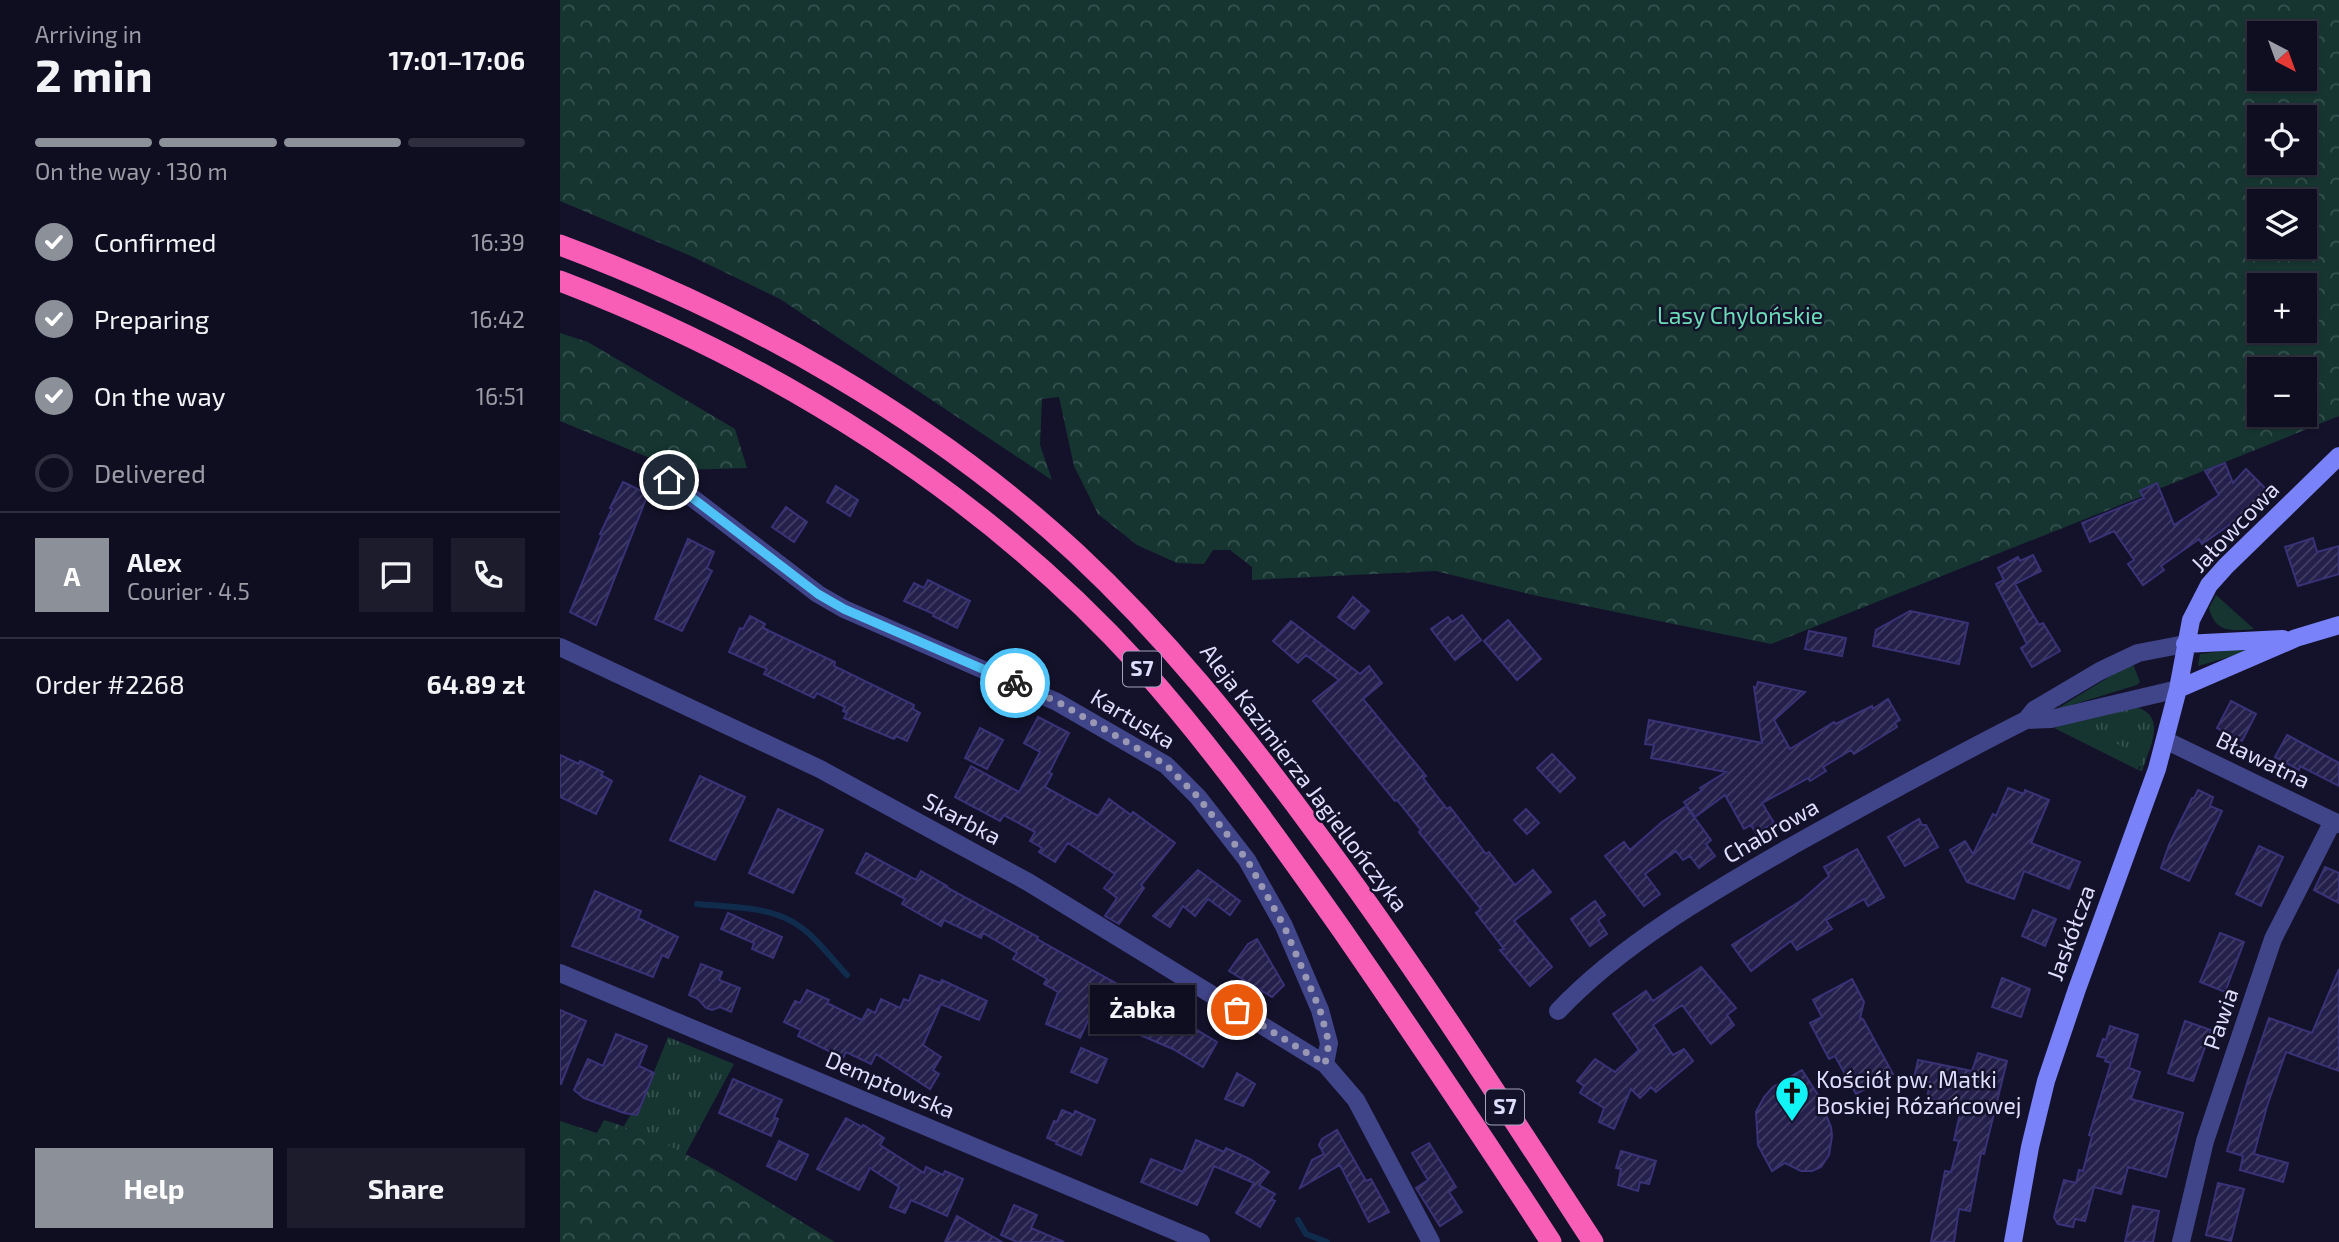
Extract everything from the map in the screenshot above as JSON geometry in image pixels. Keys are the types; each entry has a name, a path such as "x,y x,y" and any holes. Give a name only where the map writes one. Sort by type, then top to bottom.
{"highway":[{"name":"Aleja Kazimierza Jagiellończyka","path":"560,245 654,284 725,318 863,393 943,444 1009,496 1087,564 1179,658 1293,802 1417,972 1593,1242"},
{"name":"S7","path":"560,281 618,304 725,354 851,426 900,458 976,515 1096,621 1179,712 1266,821 1442,1075 1551,1242"}],"street":[{"name":"Jałowcowa","path":"2185,644 2196,607 2209,585 2339,456"},
{"name":"Kartuska","path":"669,480 818,594 844,609 1058,702 1166,765 1198,797 1247,860 1284,926 1320,1010 1329,1043 1325,1064"},
{"name":"Chabrowa","path":"1558,1011 1583,985 1681,913 1732,880 1931,768 2026,720 2051,719 2178,689 2296,638 2339,625"},
{"name":"Chabrowa","path":"2026,720 2034,710 2100,671 2138,653 2185,644 2296,638"},
{"name":"Jaskółcza","path":"2013,1242 2030,1147 2046,1081 2165,740 2178,689 2185,644"},
{"name":"Skarbka","path":"560,647 820,769 945,836 1028,882 1325,1064"},
{"name":"Bławatna","path":"2165,740 2336,822"},
{"name":"Pawia","path":"2181,1242 2205,1141 2273,939 2336,822"},
{"name":"Demptowska","path":"560,973 1202,1242"},
{"path":"1325,1064 1356,1100 1431,1242"}],"green space":[{"name":"Lasy Chylońskie","path":"560,0 2339,0 2339,416 2317,425 2317,357 2247,357 2247,427 2312,427 2161,488 2157,483 2141,490 2143,496 1771,644 1533,595 1436,571 1252,580 1252,567 1230,550 1213,550 1204,564 1177,563 1137,545 1098,514 1074,466 1059,397 1042,399 1040,445 1052,480 780,299 691,256 560,201"},
{"path":"560,333 588,342 735,429 747,468 679,470 560,421"},
{"path":"2216,595 2254,629 2226,629 2215,622 2209,608"},
{"path":"2253,647 2253,650 2198,666 2200,654"},
{"path":"2133,664 2140,682 2137,685 2055,710 2127,666"},
{"path":"2132,706 2143,710 2154,723 2152,742 2142,771 2138,770 2141,767 2074,722"},
{"path":"2074,722 2143,757 2138,770 2054,728"},
{"path":"668,1037 734,1064 685,1155 624,1126 631,1114 637,1114"},
{"path":"604,1120 692,1157 835,1242 560,1242 560,1121 597,1133"}],"building":[{"path":"2225,463 2233,483 2246,469 2268,491 2245,514 2202,544 2199,539 2161,566 2164,570 2143,585 2128,564 2134,560 2114,531 2090,542 2082,523 2144,498 2140,491 2157,483 2174,525 2219,495 2205,471"},
{"path":"623,482 648,494 596,625 570,612 612,509 610,508"},
{"path":"836,486 858,500 850,516 827,502"},
{"path":"786,507 807,522 794,542 772,527"},
{"path":"2313,538 2317,552 2339,546 2339,574 2298,586 2285,547"},
{"path":"688,539 714,552 707,568 712,571 682,631 655,619"},
{"path":"2033,555 2041,571 2015,584 2039,625 2043,623 2060,651 2032,667 2021,648 2027,644 1996,584 2004,580 1998,568 2018,557 2020,561"},
{"path":"928,580 970,601 957,628 904,601 914,583 924,588"},
{"path":"1353,597 1369,611 1354,629 1338,617"},
{"path":"1910,611 1968,623 1959,664 1873,646 1876,630"},
{"path":"1462,615 1481,640 1455,660 1431,629 1448,617 1452,622"},
{"path":"750,616 765,624 763,628 835,662 834,666 914,705 913,709 920,713 907,741 896,736 894,739 844,718 847,713 843,711 845,707 817,693 814,698 764,674 767,669 729,652 740,628 743,629"},
{"path":"1508,620 1541,659 1517,680 1484,641"},
{"path":"1291,621 1360,674 1369,666 1382,683 1363,699 1426,776 1423,778 1447,809 1450,807 1486,854 1489,852 1515,885 1533,870 1551,892 1514,921 1552,967 1530,986 1500,950 1504,949 1476,913 1481,909 1419,832 1421,830 1313,701 1339,680 1306,655 1298,663 1273,641"},
{"path":"1809,631 1846,638 1842,656 1805,649"},
{"path":"1758,682 1805,692 1774,720 1790,749 1834,722 1836,724 1872,706 1873,709 1888,699 1900,720 1895,723 1897,727 1854,754 1851,750 1823,767 1826,771 1810,781 1808,778 1762,803 1774,823 1756,833 1751,825 1744,829 1725,795 1695,817 1684,802 1726,772 1651,758 1654,745 1645,744 1649,720 1762,743 1754,687 1756,688"},
{"path":"2231,701 2256,714 2242,741 2217,728"},
{"path":"1038,717 1069,733 1045,787 1098,816 1109,799 1131,815 1133,812 1175,843 1141,885 1144,888 1119,924 1105,916 1117,898 1104,888 1115,874 1068,843 1055,862 1039,852 1042,848 1030,841 1035,832 1004,815 1000,821 955,797 971,766 1019,792 1040,752 1024,743"},
{"path":"980,728 1003,740 987,769 965,758"},
{"path":"2287,735 2339,763 2339,786 2300,766 2299,770 2275,757"},
{"path":"1552,754 1575,778 1560,792 1537,768"},
{"path":"560,755 603,772 601,775 612,781 596,814 560,797"},
{"path":"700,776 745,797 715,860 670,840"},
{"path":"2008,788 2024,794 2025,790 2049,800 2031,843 2080,862 2069,889 2024,871 2014,899 1967,882 1950,850 1965,841 1973,854 1993,814 1996,816"},
{"path":"2198,790 2213,797 2210,806 2222,811 2189,881 2161,868 2169,845"},
{"path":"1686,806 1711,840 1706,844 1715,856 1699,868 1690,856 1683,860 1676,851 1645,874 1660,894 1644,906 1605,856 1624,842 1630,850 1662,822"},
{"path":"778,809 823,830 793,893 749,873"},
{"path":"1526,809 1539,823 1527,834 1514,820"},
{"path":"1919,819 1922,825 1926,825 1938,847 1905,866 1888,837"},
{"path":"2259,846 2283,857 2261,906 2236,894"},
{"path":"1857,849 1884,897 1868,906 1864,899 1826,920 1832,929 1797,950 1791,941 1751,971 1732,945 1802,900 1829,876 1824,867"},
{"path":"866,853 916,880 921,871 1144,999 1143,1001 1178,1016 1177,1018 1217,1042 1203,1067 1173,1049 1126,1029 1093,1010 1080,1038 1046,1024 1058,992 1044,984 1047,979 1013,959 1017,953 983,933 981,938 944,920 941,926 902,904 905,899 856,873"},
{"path":"2325,867 2339,873 2339,903 2314,890"},
{"path":"1198,870 1240,901 1230,915 1208,899 1195,916 1183,906 1170,927 1153,916"},
{"path":"595,891 641,911 638,918 678,937 668,958 662,955 653,977 572,946"},
{"path":"1595,901 1605,915 1598,920 1607,934 1590,946 1571,919"},
{"path":"2033,910 2056,919 2045,946 2022,936"},
{"path":"728,913 782,937 773,958 752,949 754,943 721,929"},
{"path":"2220,933 2244,942 2225,992 2200,982"},
{"path":"1257,939 1284,985 1272,997 1229,971 1248,944"},
{"path":"701,964 722,972 719,980 740,988 731,1012 720,1007 712,1010 706,1008 698,999 689,995"},
{"path":"1701,967 1736,1008 1727,1015 1734,1025 1711,1044 1682,1005 1653,1025 1673,1055 1684,1049 1693,1061 1656,1092 1651,1087 1640,1098 1631,1089 1614,1129 1599,1122 1604,1108 1580,1093 1584,1086 1577,1081 1595,1059 1615,1072 1639,1050 1613,1014 1646,991 1653,1001"},
{"path":"2339,969 2339,1071 2286,1052 2254,1154 2288,1163 2283,1182 2240,1170 2243,1156 2227,1151 2269,1018 2312,1033"},
{"path":"920,975 940,983 942,980 987,1001 979,1020 941,1004 923,1045 941,1057 933,1070 939,1074 930,1089 876,1054 871,1064 846,1052 843,1058 798,1036 801,1030 784,1022 795,1001 800,1003 807,990 862,1020 868,1009 875,1013 881,999 900,1008 904,999 909,1001"},
{"path":"2002,978 2030,989 2021,1017 1992,1007"},
{"path":"1852,979 1864,1002 1860,1018 1893,1074 1856,1094 1835,1056 1829,1059 1810,1023 1822,1017 1813,1000"},
{"path":"560,1010 586,1021 561,1084 560,1084"},
{"path":"2185,1021 2211,1030 2193,1081 2168,1073"},
{"path":"2110,1026 2138,1035 2129,1068 2140,1072 2131,1099 2183,1113 2166,1177 2128,1167 2121,1194 2094,1187 2085,1221 2075,1219 2073,1227 2058,1224 2054,1217 2064,1180 2076,1183 2079,1170 2083,1171 2092,1136 2089,1135 2111,1063 2105,1061 2106,1058 2097,1056"},
{"path":"616,1034 647,1046 639,1066 654,1073 637,1115 584,1098 574,1090 588,1059 603,1066"},
{"path":"1081,1048 1107,1059 1097,1083 1071,1072"},
{"path":"1978,1053 2007,1061 1984,1154 1981,1153 1970,1211 1959,1209 1954,1242 1931,1242 1945,1171 1951,1172 1959,1141 1954,1140 1962,1105 1927,1099 1930,1082 1914,1079 1918,1060 1972,1071"},
{"name":"Kościół pw. Matki Boskiej Różańcowej","path":"1802,1070 1818,1095 1831,1127 1829,1155 1821,1167 1812,1171 1801,1171 1785,1163 1772,1171 1758,1145 1756,1112 1773,1087"},
{"path":"1237,1073 1255,1084 1243,1106 1225,1099"},
{"path":"733,1079 782,1100 774,1117 778,1119 771,1136 719,1113"},
{"path":"1062,1110 1074,1115 1075,1111 1095,1120 1081,1155 1047,1138"},
{"path":"846,1118 884,1138 880,1145 924,1173 926,1167 943,1175 945,1171 963,1179 947,1216 911,1200 905,1213 890,1207 899,1187 870,1168 859,1190 817,1169"},
{"path":"1337,1130 1366,1181 1371,1179 1389,1212 1369,1222 1340,1165 1300,1188 1312,1160 1324,1154 1319,1145 1322,1139"},
{"path":"1196,1140 1224,1152 1226,1148 1269,1172 1259,1185 1275,1194 1271,1199 1275,1201 1260,1227 1236,1213 1254,1183 1214,1166 1197,1205 1141,1182 1151,1159 1183,1172"},
{"path":"779,1141 808,1155 796,1180 767,1166"},
{"path":"1429,1143 1456,1187 1449,1192 1462,1212 1440,1226 1416,1188 1428,1180 1412,1153"},
{"path":"1621,1151 1656,1161 1649,1184 1640,1182 1638,1191 1618,1185 1621,1169 1616,1168"},
{"path":"2218,1183 2244,1189 2231,1241 2206,1235"},
{"path":"1014,1205 1037,1215 1031,1228 1064,1242 1017,1242 1001,1235"},
{"path":"2133,1206 2159,1211 2153,1242 2125,1242"},
{"path":"957,1216 1002,1242 945,1242"}],"waterway":[{"path":"697,904 746,908 771,913 793,922 808,933 847,975"},
{"path":"1298,1220 1306,1234 1327,1242"}],"way so far":[{"path":"1015,683 1058,702 1166,765 1198,797 1247,860 1284,926 1320,1010 1329,1043 1325,1064 1237,1010"}],"place":[{"name":"Żabka","path":"1237,1010"},
{"name":"Kościół pw. Matki Boskiej Różańcowej","path":"1792,1123"}],"route":[{"path":"669,480 818,594 844,609 1015,683"}]}
